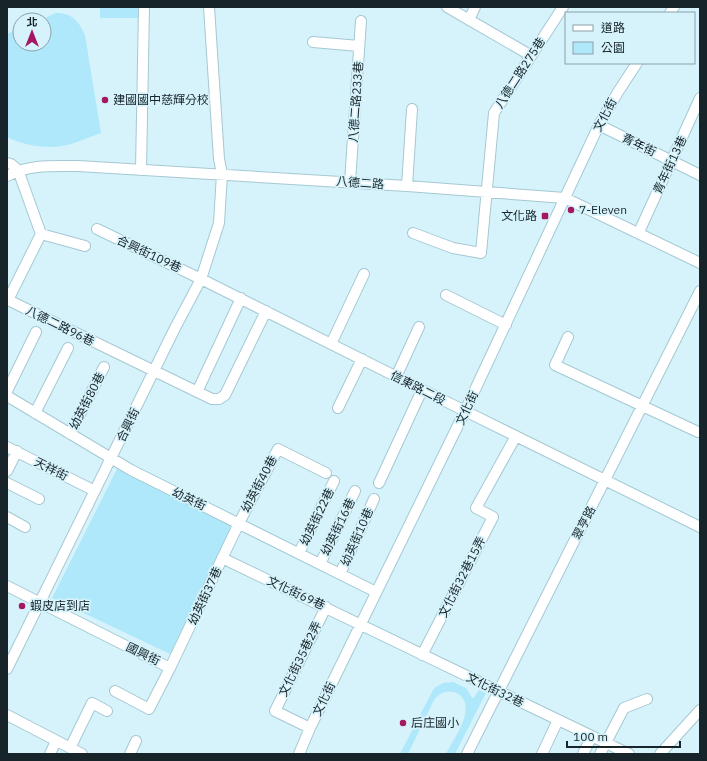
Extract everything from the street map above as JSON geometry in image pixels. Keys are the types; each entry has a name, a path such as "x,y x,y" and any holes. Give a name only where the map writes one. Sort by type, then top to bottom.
{"street":[{"path":"142,170 144,7"},
{"name":"合興街","path":"7,669 201,279 219,224 222,174 219,159 209,7"},
{"path":"447,7 530,56"},
{"path":"469,20 475,7"},
{"name":"八德二路275巷","path":"413,233 453,248 481,253 494,114 563,7"},
{"name":"八德二路233巷","path":"350,182 361,21"},
{"path":"313,42 360,46"},
{"name":"文化街","path":"298,754 465,412 600,125 618,92 636,64"},
{"name":"青年街13巷","path":"639,232 698,109 700,98"},
{"path":"407,186 412,109"},
{"name":"青年街","path":"600,125 700,175"},
{"path":"7,163 11,164 18,170 41,234 85,246"},
{"name":"八德二路","path":"7,176 18,170 46,166 222,174 565,198 639,232 700,263"},
{"name":"合興街109巷","path":"97,229 201,279"},
{"name":"八德二路96巷","path":"41,234 8,300 154,372"},
{"path":"332,344 364,274"},
{"name":"信東路二段","path":"201,279 465,412 606,479 700,527"},
{"name":"翠亨路","path":"466,754 499,692 641,406 700,291"},
{"path":"446,295 506,325"},
{"path":"196,392 241,298"},
{"path":"154,372 212,399 219,400 225,395 266,311"},
{"path":"396,377 419,327"},
{"path":"7,391 36,332"},
{"path":"568,337 555,365 698,432"},
{"path":"35,413 68,348"},
{"path":"338,408 362,359"},
{"name":"幼英街80巷","path":"70,434 104,367"},
{"path":"379,482 422,390"},
{"name":"幼英街","path":"7,396 131,470 376,592"},
{"name":"文化街32巷15弄","path":"422,654 493,517 476,508 516,436"},
{"name":"天祥街","path":"7,446 96,491"},
{"name":"幼英街40巷","path":"239,523 278,449 326,473"},
{"path":"7,471 17,451"},
{"name":"幼英街22巷","path":"299,553 334,480"},
{"path":"7,483 39,499"},
{"name":"幼英街16巷","path":"320,564 355,491"},
{"name":"幼英街10巷","path":"340,574 374,499"},
{"path":"7,518 25,527"},
{"name":"幼英街37巷","path":"170,668 226,560 239,523"},
{"name":"文化街69巷","path":"226,560 362,623"},
{"name":"國興街","path":"7,586 170,668 149,709 115,691"},
{"name":"文化街35巷2弄","path":"310,728 275,711 326,607"},
{"name":"文化街32巷","path":"362,623 499,692 629,754"},
{"path":"600,754 624,708 646,699"},
{"path":"70,748 92,703 107,711"},
{"path":"660,754 700,710"},
{"path":"7,715 82,754"},
{"path":"542,754 558,720"},
{"path":"583,754 592,736"},
{"path":"50,754 56,741"},
{"path":"130,754 136,741"}],"green space":[{"path":"100,7 139,7 139,18 100,18"},
{"path":"62,13 71,16 80,26 85,35 101,133 62,146 34,146 7,137 7,34 12,32 12,52 52,52 52,15"},
{"path":"117,469 232,525 170,654 52,598"},
{"path":"453,682 466,688 473,699 479,690 486,693 455,754 446,754 462,724 466,708 460,695 453,692 446,692 434,700 408,754 400,754 434,688 443,683"}],"place":[{"name":"建國國中慈輝分校","path":"105,100"},
{"name":"7-Eleven","path":"571,210"},
{"name":"文化路","path":"545,216"},
{"name":"蝦皮店到店","path":"22,606"},
{"name":"后庄國小","path":"403,723"}]}
